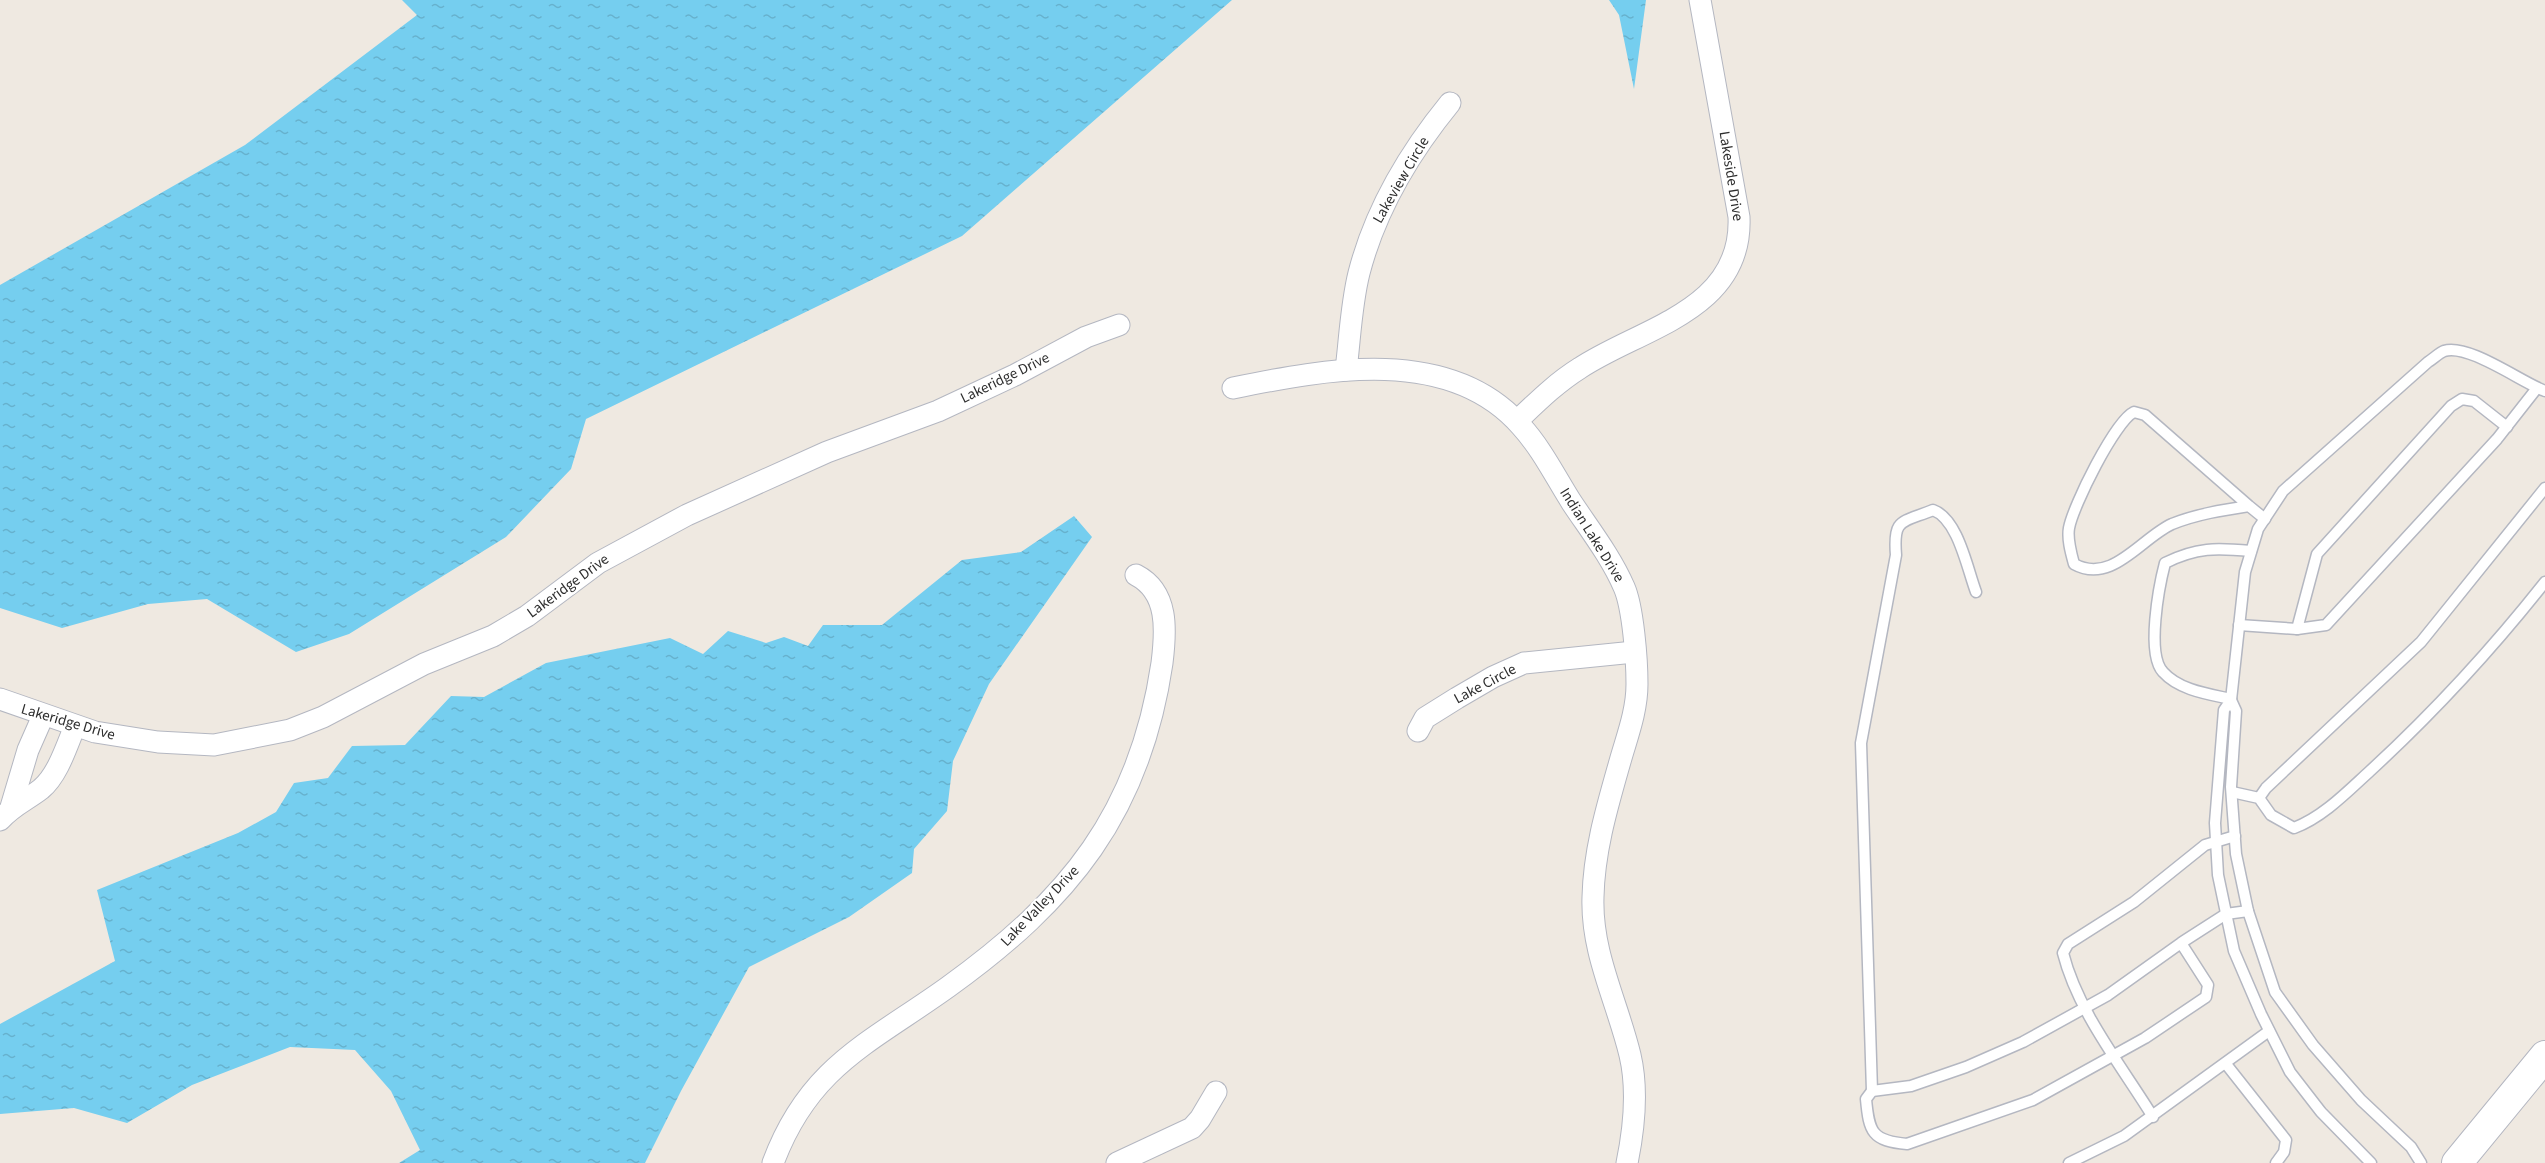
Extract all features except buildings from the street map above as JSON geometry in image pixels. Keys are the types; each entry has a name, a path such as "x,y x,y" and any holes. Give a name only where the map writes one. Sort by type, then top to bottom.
{"main road":[{"path":"2457,1163 2545,1056"}],"street":[{"name":"Lakeside Drive","path":"1517,421 1551,389 1581,367 1677,319 1708,292 1729,265 1738,238 1739,217 1700,0"},
{"name":"Lakeview Circle","path":"1346,370 1352,311 1371,236 1397,182 1450,103"},
{"name":"Lakeridge Drive","path":"0,699 42,716 120,737 189,745 214,745 290,730 323,717 424,664 493,636 527,616 612,554 687,515 827,452 938,411 1015,375 1086,337 1119,325"},
{"name":"Indian Lake Drive","path":"1233,388 1346,370 1386,369 1443,378 1469,387 1517,421 1534,443 1617,573 1628,602 1634,652 1636,706 1602,824 1594,871 1593,898 1594,936 1631,1058 1634,1095 1632,1138 1627,1163"},
{"name":"Lake Valley Drive","path":"773,1163 799,1108 826,1075 841,1060 957,980 1020,930 1060,890 1090,853 1120,806 1147,736 1164,649 1161,603 1155,589 1136,575"},
{"name":"Lake Circle","path":"1418,731 1425,718 1493,676 1524,663 1634,652"},
{"path":"6,814 42,716"},
{"path":"6,814 43,787 55,770 75,726"},
{"path":"1118,1163 1191,1128 1200,1119 1216,1092"}],"lane":[{"path":"2239,625 2297,630 2326,625 2541,390 2473,354 2445,351 2428,362 2283,491 2265,519 2251,550 2245,572 2239,625 2231,699 2224,710 2217,775 2218,875 2226,914 2234,951 2269,1031 2296,1080 2321,1112 2371,1163"},
{"path":"2297,630 2317,554 2451,406 2462,399 2474,401 2507,427"},
{"path":"2249,506 2205,513 2171,525 2149,537 2129,555 2111,566 2084,570 2074,564 2069,530 2073,512 2117,428 2134,412 2145,415 2265,519"},
{"path":"2259,798 2421,642 2545,488"},
{"path":"1976,592 1952,524 1944,514 1933,510 1899,524 1894,532 1896,555 1861,743 1872,1091 1866,1099 1868,1121 1875,1135 1887,1142 1907,1144 2032,1100 2115,1055 2206,997 2208,985 2181,943"},
{"path":"2231,699 2180,684 2162,672 2155,658 2158,591 2165,563 2188,552 2213,548 2251,550"},
{"path":"2232,792 2259,798 2271,815 2294,828 2310,822 2346,793 2416,729 2545,582"},
{"path":"2231,699 2236,711 2232,792 2235,836 2248,911 2275,992 2313,1045 2361,1100 2411,1147 2421,1163"},
{"path":"2152,1117 2085,1009 2068,971 2063,952 2068,944 2134,902 2175,867 2216,841 2235,836"},
{"path":"1872,1091 1911,1086 1966,1067 2023,1042 2085,1009 2226,914 2248,911"},
{"path":"2069,1163 2124,1136 2269,1031"},
{"path":"2226,1064 2286,1140 2284,1152 2276,1163"}],"water":[{"path":"402,0 1232,0 962,236 586,419 571,469 506,537 349,634 296,652 207,599 148,604 62,628 0,608 0,285 245,145 417,15"},
{"path":"1609,0 1646,0 1634,89 1619,15"},
{"path":"1074,516 1092,537 989,684 953,761 947,811 914,849 912,873 849,917 749,967 681,1091 645,1163 399,1163 420,1150 391,1091 355,1050 290,1047 192,1085 127,1123 74,1108 0,1114 0,1024 115,961 97,890 238,833 276,812 294,783 328,778 352,746 405,745 451,696 484,697 546,663 670,638 703,654 728,631 766,643 784,637 808,646 823,625 882,625 962,560 1021,552"}]}
